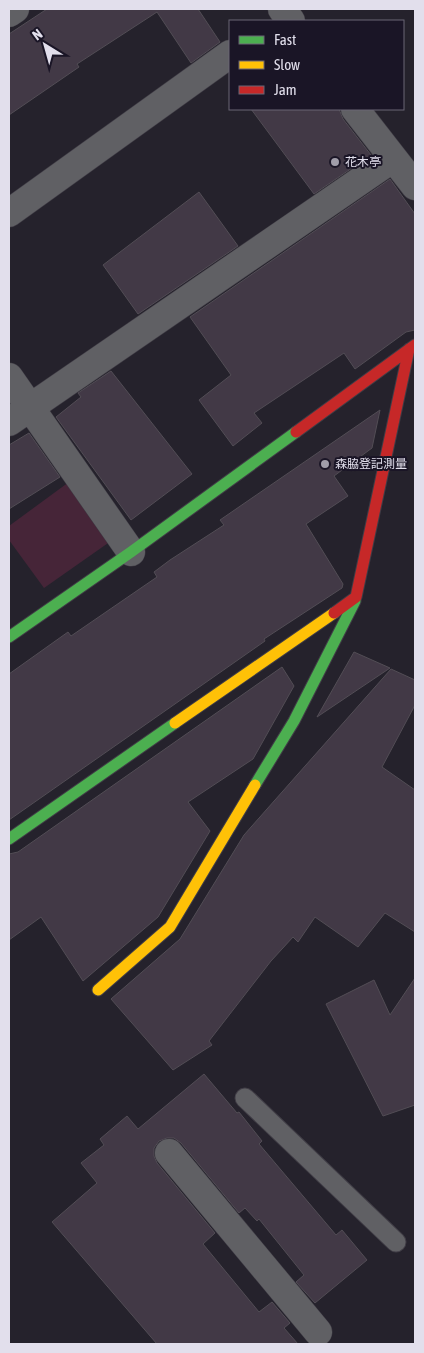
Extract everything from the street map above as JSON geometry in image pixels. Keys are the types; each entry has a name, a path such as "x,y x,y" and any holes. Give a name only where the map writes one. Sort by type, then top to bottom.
{"street":[{"path":"9,13 15,9"},
{"path":"9,213 229,55"},
{"path":"356,110 392,159 415,186"},
{"path":"19,414 392,159"},
{"path":"9,637 131,552 412,347"},
{"path":"98,990 170,927 294,721 356,597 412,347"},
{"path":"9,377 19,414 131,552"},
{"path":"9,839 356,597"},
{"path":"169,1153 318,1332"}],"lane":[{"path":"245,1098 396,1242"}],"shaded area":[{"path":"69,482 111,541 44,588 9,540 9,526"}],"building":[{"path":"47,9 198,9 220,42 191,63 157,12 77,64 79,67 9,115 9,34"},
{"path":"252,110 339,110 343,119 371,155 314,194"},
{"path":"390,179 415,214 415,330 406,332 355,369 344,353 254,413 262,423 233,446 199,400 231,375 190,317"},
{"path":"199,192 238,246 138,314 103,265"},
{"path":"111,371 192,474 131,520 56,417 81,397 78,393"},
{"path":"380,410 372,448 334,476 348,496 306,524 343,584 342,588 264,639 265,641 9,820 9,674 68,632 71,636 157,577 154,572 224,525 220,520"},
{"path":"29,433 60,477 9,509 9,445"},
{"path":"354,652 390,668 317,717"},
{"path":"282,667 294,686 253,759 188,802 210,831 158,917 83,981 41,917 9,940 9,854 18,852"},
{"path":"391,669 415,680 415,705 382,767 415,790 415,932 385,913 358,947 315,917 298,942 293,937 271,961 209,1041 212,1045 173,1070 111,999 180,939 244,835"},
{"path":"415,978 415,1105 383,1116 326,1004 374,980 390,1015"},
{"path":"204,1074 237,1113 239,1112 262,1141 259,1144 336,1235 342,1230 367,1260 315,1303 296,1282 304,1275 259,1219 257,1221 245,1208 239,1213 181,1143 174,1138 159,1141 154,1148 154,1156 157,1163 215,1233 203,1244 259,1312 272,1302 290,1323 284,1328 298,1344 157,1344 52,1222 97,1183 81,1163 104,1145 100,1139 127,1116 138,1129"}],"traffic: fast":[{"path":"9,637 131,552 296,432"},
{"path":"255,785 294,721 355,601"},
{"path":"9,839 175,723"}],"traffic: slow":[{"path":"175,723 334,613"},
{"path":"98,990 170,927 255,785"}],"traffic: jam":[{"path":"296,432 415,345"},
{"path":"334,613 356,597 409,349"}],"place":[{"name":"花木亭","path":"335,162"},
{"name":"森脇登記測量","path":"325,464"}]}
